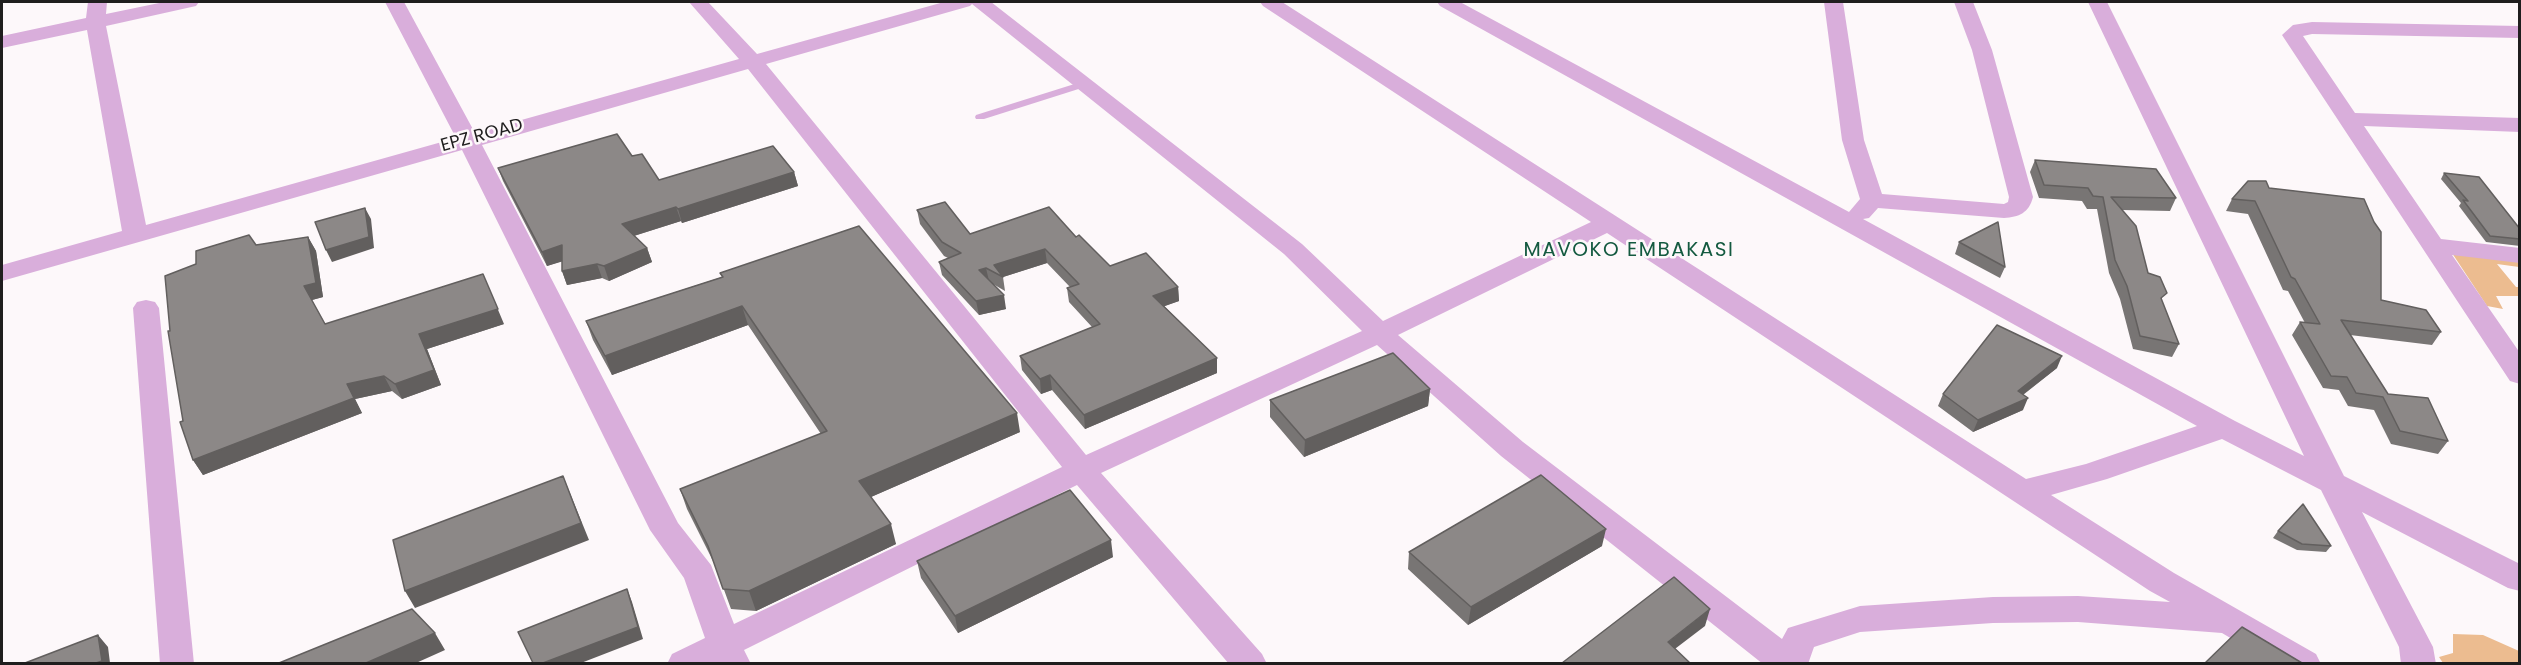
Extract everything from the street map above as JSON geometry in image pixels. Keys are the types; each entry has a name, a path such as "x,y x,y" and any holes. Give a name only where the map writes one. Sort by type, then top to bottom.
{"street":[{"path":"2,42 96,12 189,2"},
{"path":"394,2 468,140 666,530 699,574 729,654"},
{"path":"698,2 753,62 1081,470 1250,663"},
{"name":"EPZ ROAD","path":"2,273 135,233 963,2"},
{"path":"980,2 1293,249 1380,333 1512,449 1790,663 1800,638 1860,619 1993,610 2078,609 2228,620"},
{"path":"1270,2 2162,582 2304,663"},
{"path":"1447,2 2225,428 2520,579"},
{"path":"1833,2 1853,140 1872,200"},
{"path":"1850,222 1872,200 2004,211 2013,210 2019,205 2021,197 1982,50 1964,2"},
{"path":"2098,2 2369,558 2416,647 2419,663"},
{"path":"96,12 135,233"},
{"path":"2514,36 2300,29 2292,35 2292,39 2349,119 2520,375"},
{"path":"2349,119 2520,125"},
{"path":"684,663 729,654 1081,470 1380,333 1610,222"},
{"path":"2433,245 2520,256"},
{"path":"146,308 177,663"},
{"path":"2022,490 2065,481 2107,468 2184,438 2225,428"}],"lane":[{"path":"980,117 1084,84"}],"shaded area":[{"path":"2452,253 2519,262 2519,267 2497,264 2516,287 2519,287 2519,296 2496,296 2503,309 2487,306"},
{"path":"2453,634 2483,635 2519,651 2519,663 2443,663 2439,657 2453,653"}],"building":[{"path":"617,134 632,156 642,154 659,180 773,146 794,172 678,209 676,207 622,224 647,248 604,266 597,264 562,271 562,245 542,252 498,168"},
{"path":"2035,160 2156,169 2176,198 2111,197 2136,226 2148,273 2160,277 2167,293 2161,298 2179,344 2140,336 2127,286 2115,260 2103,197 2093,196 2088,188 2044,185"},
{"path":"2444,173 2479,177 2520,229 2520,239 2490,236 2463,200 2468,201"},
{"path":"2248,181 2266,181 2269,188 2364,199 2381,232 2381,300 2426,310 2441,332 2341,320 2388,394 2428,398 2448,441 2400,431 2383,397 2356,393 2347,377 2331,376 2300,322 2320,324 2295,279 2291,277 2255,201 2232,199"},
{"path":"945,202 970,234 1049,207 1076,237 1079,235 1110,266 1146,253 1178,287 1153,296 1217,358 1084,415 1050,375 1040,379 1020,356 1100,324 1067,288 1079,284 1045,249 994,265 1003,277 986,268 979,270 1004,295 976,301 939,262 961,253 942,242 917,210"},
{"path":"365,208 369,237 326,250 315,222"},
{"path":"1998,222 2005,267 1959,242"},
{"path":"859,226 1017,413 859,481 891,524 749,591 723,589 708,546 680,489 827,431 742,306 605,356 586,321 723,277 720,273"},
{"path":"249,235 256,245 308,237 316,283 304,286 325,324 483,274 498,309 419,334 434,370 395,384 384,376 347,384 354,398 193,460 180,422 183,421 168,331 170,331 165,276 196,264 196,251"},
{"path":"1997,325 2062,356 2018,391 2028,398 1978,420 1943,394"},
{"path":"1393,353 1430,389 1305,440 1270,400"},
{"path":"1541,475 1606,529 1471,607 1409,552"},
{"path":"563,476 581,523 405,591 393,540"},
{"path":"1070,490 1111,540 955,616 917,561"},
{"path":"2303,504 2331,546 2302,544 2278,531"},
{"path":"1674,577 1710,609 1668,642 1690,663 1562,663"},
{"path":"627,589 638,627 543,663 533,663 518,632"},
{"path":"412,609 435,633 366,663 279,663"},
{"path":"2242,627 2302,663 2205,663"},
{"path":"98,635 102,661 96,663 25,663"}],"district":[{"name":"MAVOKO EMBAKASI","path":"1629,251"}]}
